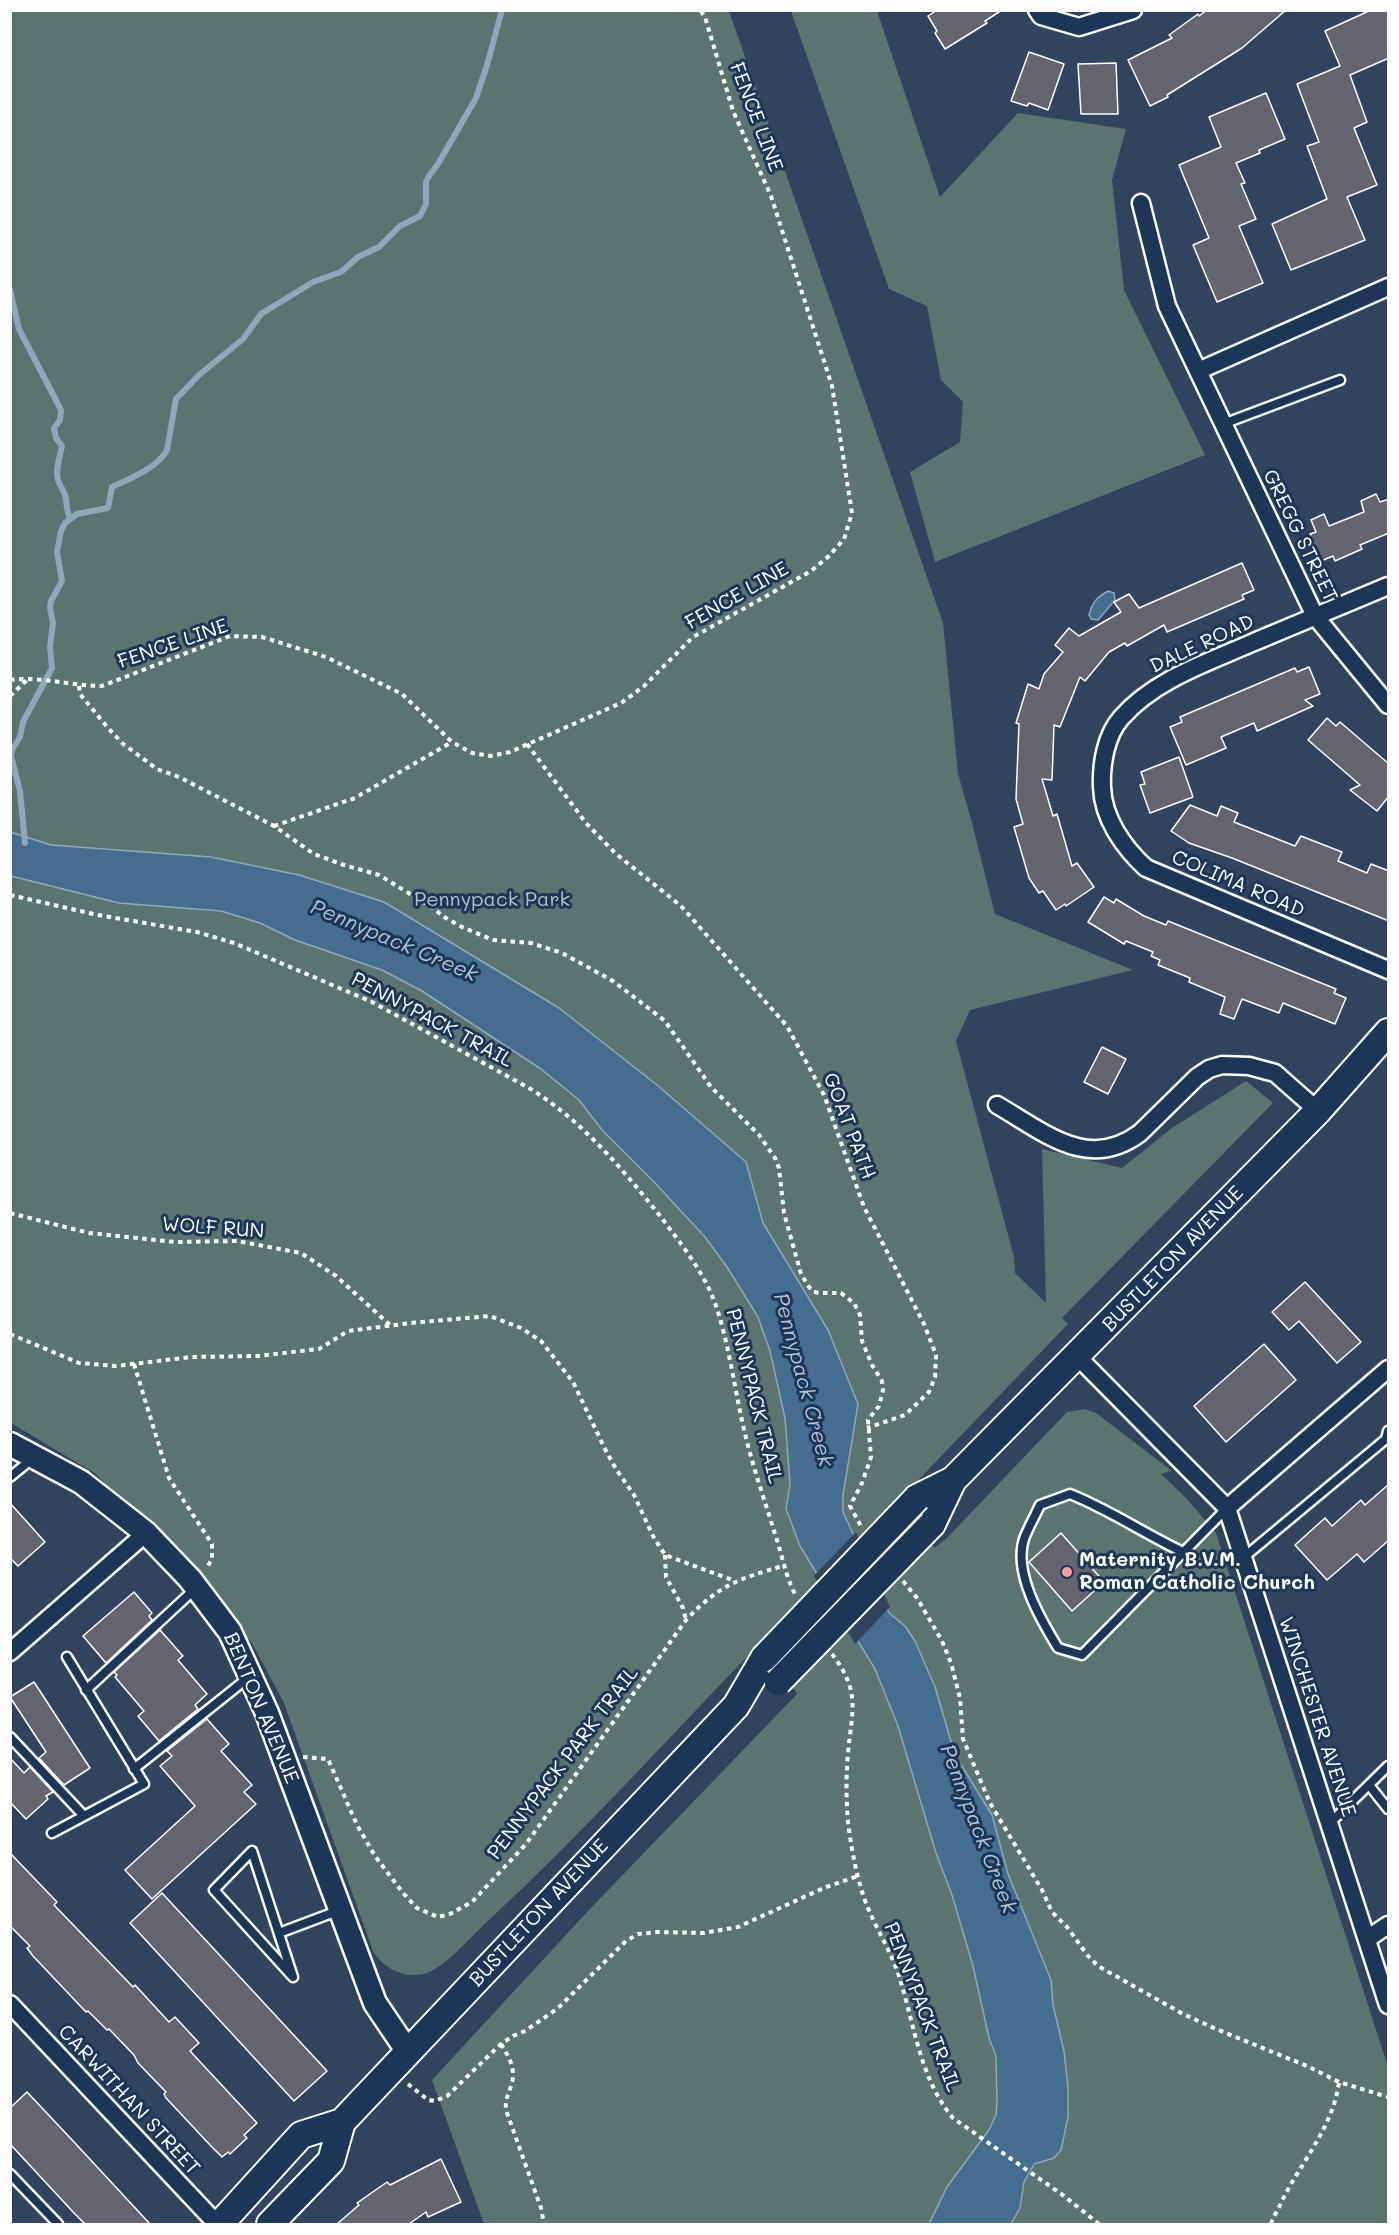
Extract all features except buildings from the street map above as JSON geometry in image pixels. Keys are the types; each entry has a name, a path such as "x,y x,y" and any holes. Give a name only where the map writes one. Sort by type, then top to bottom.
{"main road":[{"name":"BUSTLETON AVENUE","path":"270,2224 331,2161 342,2122 736,1706 764,1658 917,1498 953,1480 1077,1357 1318,1111 1389,1032"},
{"name":"BUSTLETON AVENUE","path":"736,1706 778,1682 933,1524 953,1480"},
{"name":"BUSTLETON AVENUE","path":"219,2224 301,2135 342,2122"}],"street":[{"path":"1037,10 1041,16 1079,27 1133,10"},
{"name":"GREGG STREET","path":"1142,204 1167,306 1315,616 1389,705"},
{"path":"1198,371 1389,287"},
{"name":"DALE ROAD","path":"1102,801 1101,770 1107,744 1120,719 1152,691 1193,668 1389,586"},
{"name":"COLIMA ROAD","path":"1102,801 1115,830 1129,852 1146,868 1389,970"},
{"path":"997,1105 1063,1144 1087,1149 1108,1149 1140,1133 1197,1077 1209,1069 1236,1064 1275,1073 1318,1111"},
{"name":"WINCHESTER AVENUE","path":"1077,1357 1227,1508 1389,2005"},
{"path":"1227,1508 1389,1369"},
{"name":"BENTON AVENUE","path":"10,1444 81,1482 146,1533 196,1587 230,1632 283,1755 375,2003 400,2060"},
{"path":"10,1652 146,1533"},
{"path":"1367,1939 1389,1925"},
{"name":"CARWITHAN STREET","path":"10,2004 219,2224"}],"lane":[{"path":"1223,424 1340,380"},
{"path":"1243,1558 1386,1439 1389,1431"},
{"path":"10,1477 34,1456"},
{"path":"1183,1552 1151,1537 1098,1505 1070,1494 1040,1505 1023,1541 1023,1568 1038,1615 1058,1648 1082,1655 1227,1508"},
{"path":"86,1690 196,1587"},
{"path":"51,1833 144,1784 67,1657"},
{"path":"134,1769 250,1676"},
{"path":"10,1737 84,1816"},
{"path":"1330,1823 1389,1767"},
{"path":"1369,1785 1389,1809"},
{"path":"252,1851 275,1922 279,1933 293,1977 214,1890 252,1851"},
{"path":"279,1933 340,1910"},
{"path":"10,2174 58,2224"}],"path":[{"name":"FENCE LINE","path":"10,680 29,678 79,686 102,686 230,636 262,637 326,657 402,693 452,742 472,753 491,756 510,752 621,703 643,687 693,637 811,571 830,556 844,539 852,513 832,386 771,196 733,111 705,17 700,10"},
{"path":"10,696 29,678"},
{"path":"79,686 80,694 108,728 141,759 157,769 179,777 274,826 314,854 380,875 462,927 493,940 531,943 562,953 613,981 665,1021 711,1087 759,1135 776,1158 784,1213 801,1274 809,1287 814,1292 841,1293 854,1303 860,1315 862,1341 882,1381 883,1390 882,1400 868,1420 871,1457 862,1483 850,1506 865,1531"},
{"path":"274,826 355,798 452,742"},
{"name":"GOAT PATH","path":"527,744 586,823 615,853 681,906 787,1026 824,1095 864,1207 924,1324 936,1355 935,1377 929,1392 905,1415 867,1428"},
{"name":"PENNYPACK TRAIL","path":"10,895 98,915 197,932 253,951 398,1016 548,1099 574,1120 622,1171 657,1213 693,1261 710,1290 721,1323 743,1429 783,1566 796,1596"},
{"name":"WOLF RUN","path":"10,1213 89,1233 175,1242 237,1241 301,1253 336,1276 390,1325"},
{"path":"10,1334 79,1364 116,1366 191,1358 257,1356 319,1349 348,1331 390,1325 490,1316 521,1328 541,1341 573,1382 606,1451 634,1495 664,1555 666,1577 686,1620"},
{"path":"134,1364 169,1478 212,1544 212,1559 196,1587"},
{"path":"664,1555 735,1581"},
{"name":"PENNYPACK PARK TRAIL","path":"283,1755 328,1759 357,1825 375,1856 404,1893 417,1908 438,1917 450,1914 472,1902 526,1844 686,1620 704,1600 735,1581 783,1566"},
{"path":"900,1576 942,1641 951,1663 960,1698 963,1739 990,1803 1042,1890 1052,1912 1067,1927 1088,1956 1098,1966 1183,2014 1307,2066 1339,2082 1389,2097"},
{"name":"PENNYPACK TRAIL","path":"828,1649 847,1676 853,1696 846,1796 858,1876 868,1909 895,1966 928,2075 948,2112 962,2126 1064,2196 1099,2224"},
{"path":"400,2060 423,2098 435,2101 447,2096 501,2044 557,2009 626,1941 638,1934 704,1933 738,1927 819,1890 858,1876"},
{"path":"501,2044 509,2057 513,2072 505,2101 506,2110 541,2208 544,2224"},
{"path":"1271,2224 1292,2179 1318,2141 1332,2112 1336,2103 1339,2082"}],"green space":[{"name":"Pennypack Park","path":"10,11 729,11 943,623 958,774 995,914 1133,970 970,1010 956,1041 1014,1257 1015,1273 1046,1303 1042,1149 1122,1168 1172,1128 1246,1081 1273,1103 1062,1318 1068,1324 902,1497 934,1548 946,1539 1067,1412 1085,1409 1096,1413 1172,1471 1161,1474 1186,1498 1216,1533 1388,2067 1388,2224 484,2224 432,2080 588,1911 797,1694 764,1639 594,1817 451,1957 427,1973 404,1974 389,1968 373,1951 284,1703 252,1643 96,1474 11,1423"},
{"path":"791,11 877,11 940,197 1018,113 1126,129 1112,180 1124,290 1205,455 935,562 910,472 960,442 963,402 941,380 927,306 889,289"}],"water":[{"path":"1108,591 1114,593 1115,600 1098,620 1091,619 1089,615 1093,604"},
{"name":"Pennypack Creek","path":"10,832 51,845 211,857 299,875 384,902 559,1008 657,1085 746,1162 763,1223 828,1330 858,1404 843,1495 843,1512 889,1613 905,1626 915,1641 935,1687 955,1755 992,1815 1008,1874 1051,1980 1053,2005 1064,2051 1068,2117 1061,2150 1054,2158 1034,2164 1024,2182 1020,2208 1011,2224 929,2224 947,2187 989,2130 996,2115 996,2056 989,2038 973,1966 952,1895 936,1853 898,1726 875,1669 800,1546 786,1509 790,1484 785,1418 770,1351 758,1317 727,1267 705,1237 603,1131 579,1100 541,1069 422,991 382,970 295,940 260,923 221,911 119,903 11,876"}],"pier":[{"path":"856,1532 890,1607 855,1644 814,1576"}],"waterway":[{"path":"25,843 20,791 11,756 20,737 23,722 52,668 50,647 53,623 50,608 51,601 62,581 57,552 65,523 77,514 108,508 112,487 143,472 163,456 167,450 176,399 199,375 243,339 261,314 313,282 341,272 358,257 379,247 400,226 420,216 426,204 426,182 476,98 502,10"},
{"path":"10,290 19,329 61,410 60,420 54,428 56,438 62,446 57,476 70,518"}],"place":[{"name":"Maternity B.V.M. Roman Catholic Church","path":"1067,1572"}]}
